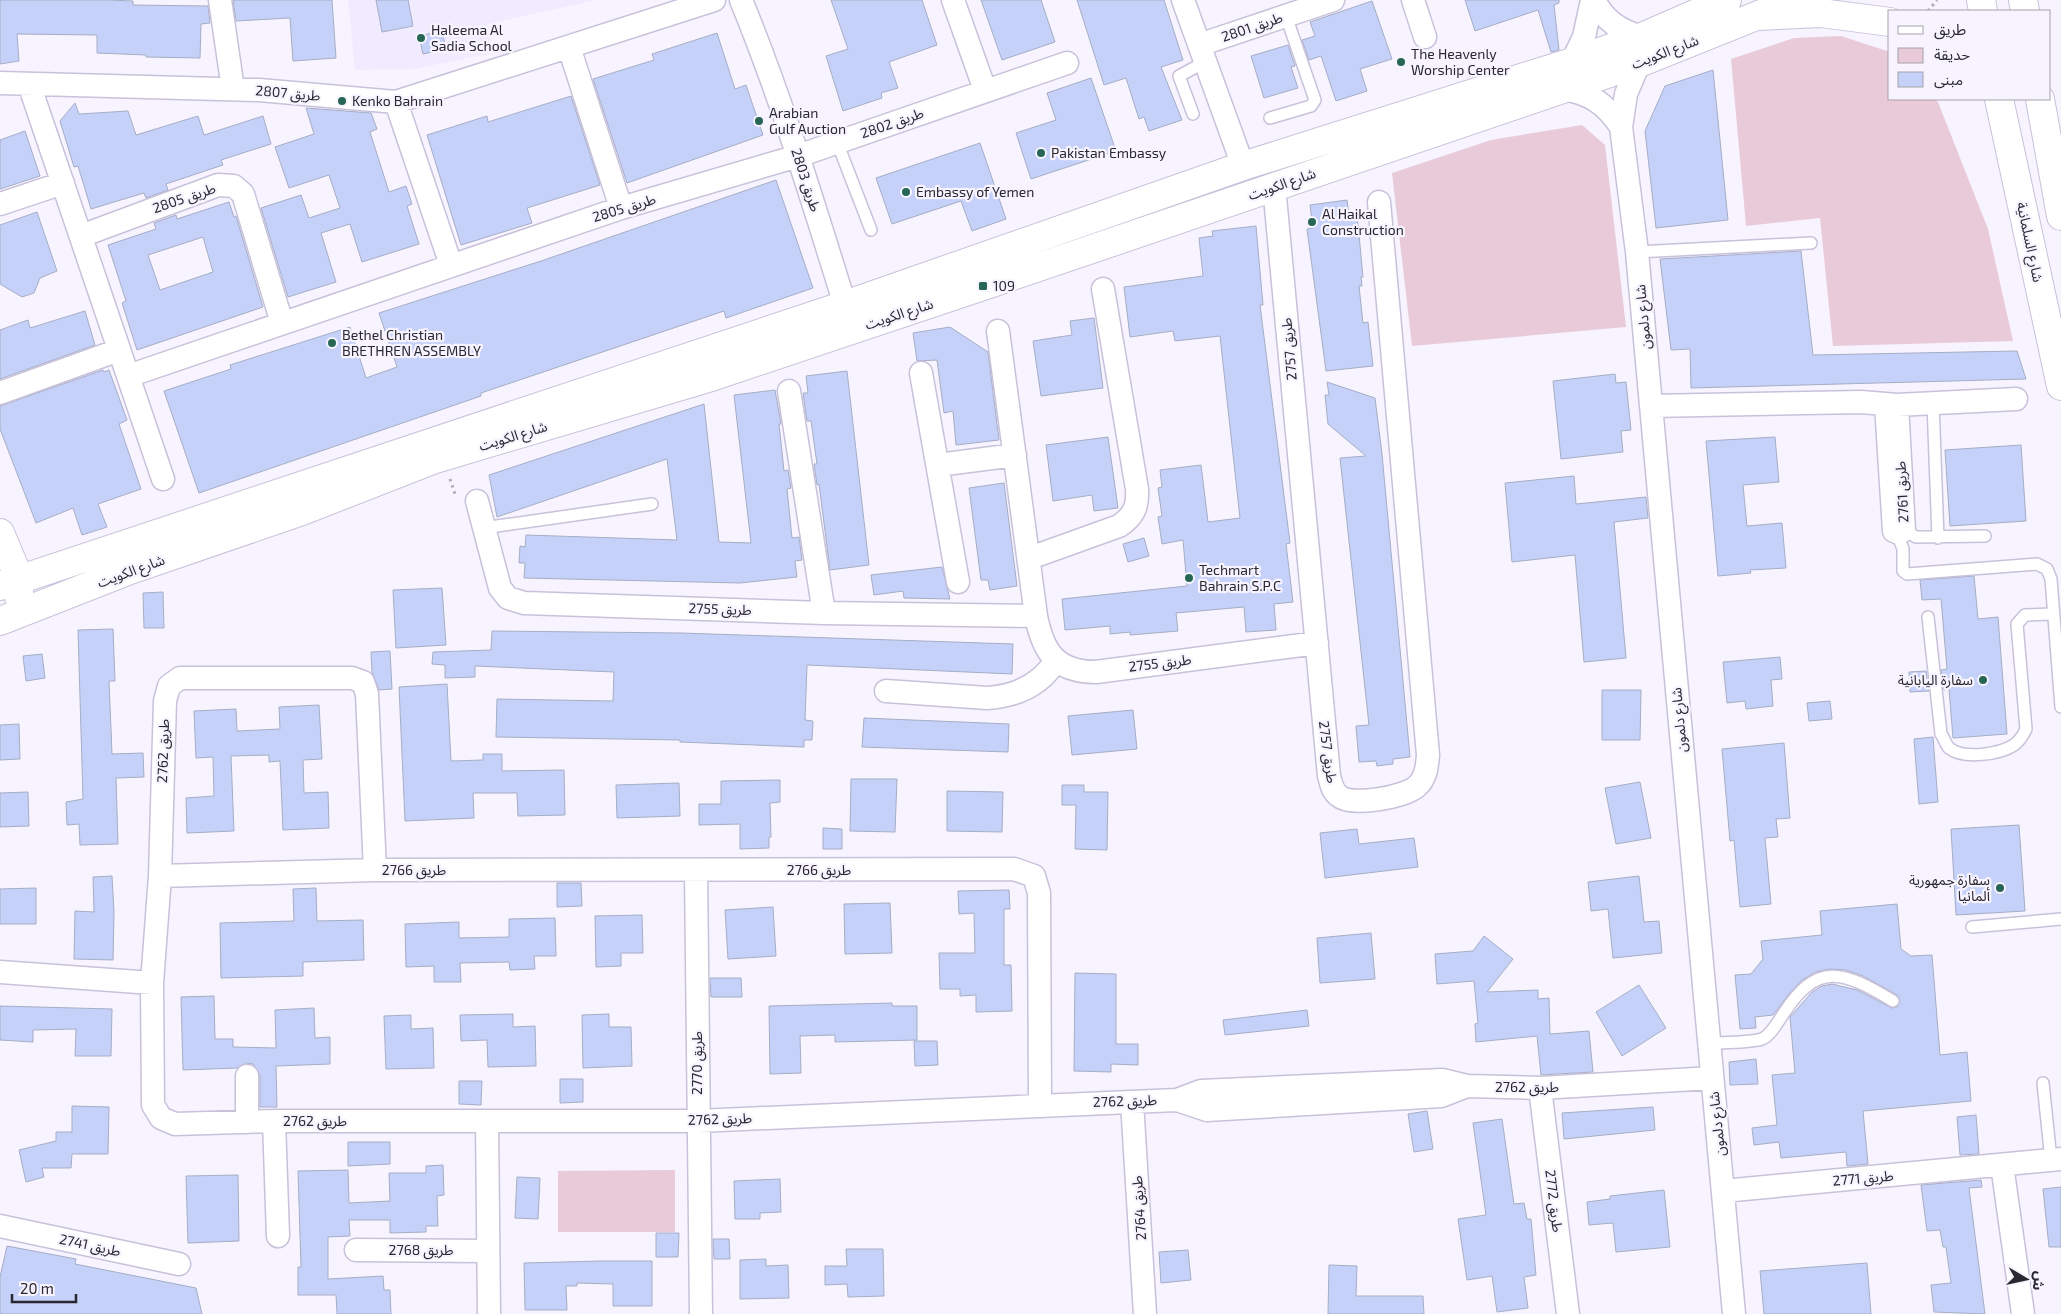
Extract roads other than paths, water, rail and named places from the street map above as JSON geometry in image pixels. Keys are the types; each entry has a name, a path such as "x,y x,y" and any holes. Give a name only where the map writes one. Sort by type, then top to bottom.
{"main road":[{"name":"شارع الكويت","path":"9,612 302,511 443,457 711,377 1564,89 1640,50 1727,0"},
{"name":"شارع الكويت","path":"10,582 845,305 1243,166 1572,62 1640,50 1757,16 1796,0"},
{"path":"1757,16 1821,13 1888,22"},
{"name":"شارع السلمانية","path":"1999,100 2061,386"},
{"path":"2040,100 2061,216"},
{"path":"0,533 10,582 19,599 9,612"}],"street":[{"path":"220,0 233,89"},
{"name":"طريق 2807","path":"0,83 233,89 396,102 714,0"},
{"name":"طريق 2803","path":"741,0 766,60 845,305"},
{"path":"953,0 985,90"},
{"path":"1183,0 1243,166"},
{"name":"طريق 2801","path":"1202,53 1286,16 1333,0"},
{"path":"1413,0 1425,38"},
{"path":"1593,0 1607,19 1640,50"},
{"path":"1572,62 1586,31 1593,0"},
{"path":"569,47 621,208"},
{"name":"شارع دلمون","path":"1640,50 1626,94 1621,127 1637,252 1734,1314"},
{"name":"طريق 2802","path":"798,156 1067,63"},
{"path":"29,84 163,479"},
{"path":"1564,89 1582,92 1598,100 1611,112 1621,127"},
{"path":"396,102 451,265"},
{"name":"طريق 2805","path":"128,376 621,208 798,156"},
{"path":"0,204 63,183"},
{"name":"طريق 2805","path":"81,236 218,185 234,186 243,194 282,323"},
{"name":"طريق 2757","path":"1274,186 1332,788 1338,796 1348,801 1357,802 1405,792 1415,787 1423,779 1428,755 1379,202"},
{"path":"1030,558 1120,526 1129,520 1135,511 1137,489 1103,289"},
{"path":"886,691 987,698 1004,697 1018,692 1042,678 1056,660 1042,640 1036,616 1030,558 998,331"},
{"path":"0,393 119,350"},
{"path":"921,373 958,582"},
{"path":"788,391 824,613"},
{"path":"1651,406 1861,402 1891,405 2016,399"},
{"name":"طريق 2761","path":"1891,405 1894,531 1900,532"},
{"path":"938,465 1015,455"},
{"name":"طريق 2755","path":"476,501 500,588 508,598 524,603 824,613 1036,616"},
{"name":"طريق 2755","path":"1056,660 1082,672 1096,672 1317,643"},
{"name":"طريق 2762","path":"363,682 352,678 180,678 170,686 165,701 160,876 152,983 153,1105 161,1118 174,1124 274,1121 698,1120 1040,1104 1177,1100 1201,1091 1442,1080 1467,1086 1540,1088 1712,1078"},
{"name":"طريق 2766","path":"363,682 367,694 375,870"},
{"name":"طريق 2766","path":"160,876 375,870 696,871 1014,869 1034,876 1039,894 1040,1104"},
{"name":"طريق 2770","path":"696,871 701,1314"},
{"path":"0,972 152,983"},
{"path":"247,1076 247,1122"},
{"name":"طريق 2772","path":"1540,1088 1568,1314"},
{"name":"طريق 2764","path":"1132,1102 1145,1314"},
{"path":"274,1121 278,1236"},
{"path":"487,1121 489,1314"},
{"name":"طريق 2771","path":"1723,1191 2056,1160"},
{"path":"2002,1165 2024,1314"},
{"name":"طريق 2741","path":"0,1226 179,1264"},
{"name":"طريق 2768","path":"356,1250 487,1251"}],"lane":[{"path":"1270,118 1311,106 1315,100 1286,16"},
{"path":"1193,114 1179,76 1202,53"},
{"path":"837,142 871,230"},
{"path":"1637,252 1812,242"},
{"path":"1934,403 1938,538"},
{"path":"483,528 652,504"},
{"path":"1985,536 1916,537 1900,532 1903,549 1903,571 1907,574 2037,564 2048,569 2051,579 2052,614 2061,707"},
{"path":"1928,617 1941,734 1949,748 1962,753 1978,755 1997,753 2021,738 2026,728 2017,624 2025,615 2052,614"},
{"path":"1972,927 2061,920"},
{"path":"1709,1044 1762,1039 1770,1033 1794,996 1805,986 1824,977 1843,976 1860,981 1892,1001"},
{"path":"2043,1083 2056,1160"}],"place":[{"name":"Haleema Al Sadia School","path":"421,38"},
{"name":"The Heavenly Worship Center","path":"1401,62"},
{"name":"Kenko Bahrain","path":"342,101"},
{"name":"Arabian Gulf Auction","path":"759,121"},
{"name":"Pakistan Embassy","path":"1041,153"},
{"name":"Embassy of Yemen","path":"906,192"},
{"name":"Al Haikal Construction","path":"1312,222"},
{"name":"109","path":"983,286"},
{"name":"Bethel Christian BRETHREN ASSEMBLY","path":"332,343"},
{"name":"Techmart Bahrain S.P.C","path":"1189,578"},
{"name":"سفارة اليابانية","path":"1983,680"},
{"name":"سفارة جمهورية ألمانيا","path":"2000,888"}]}
